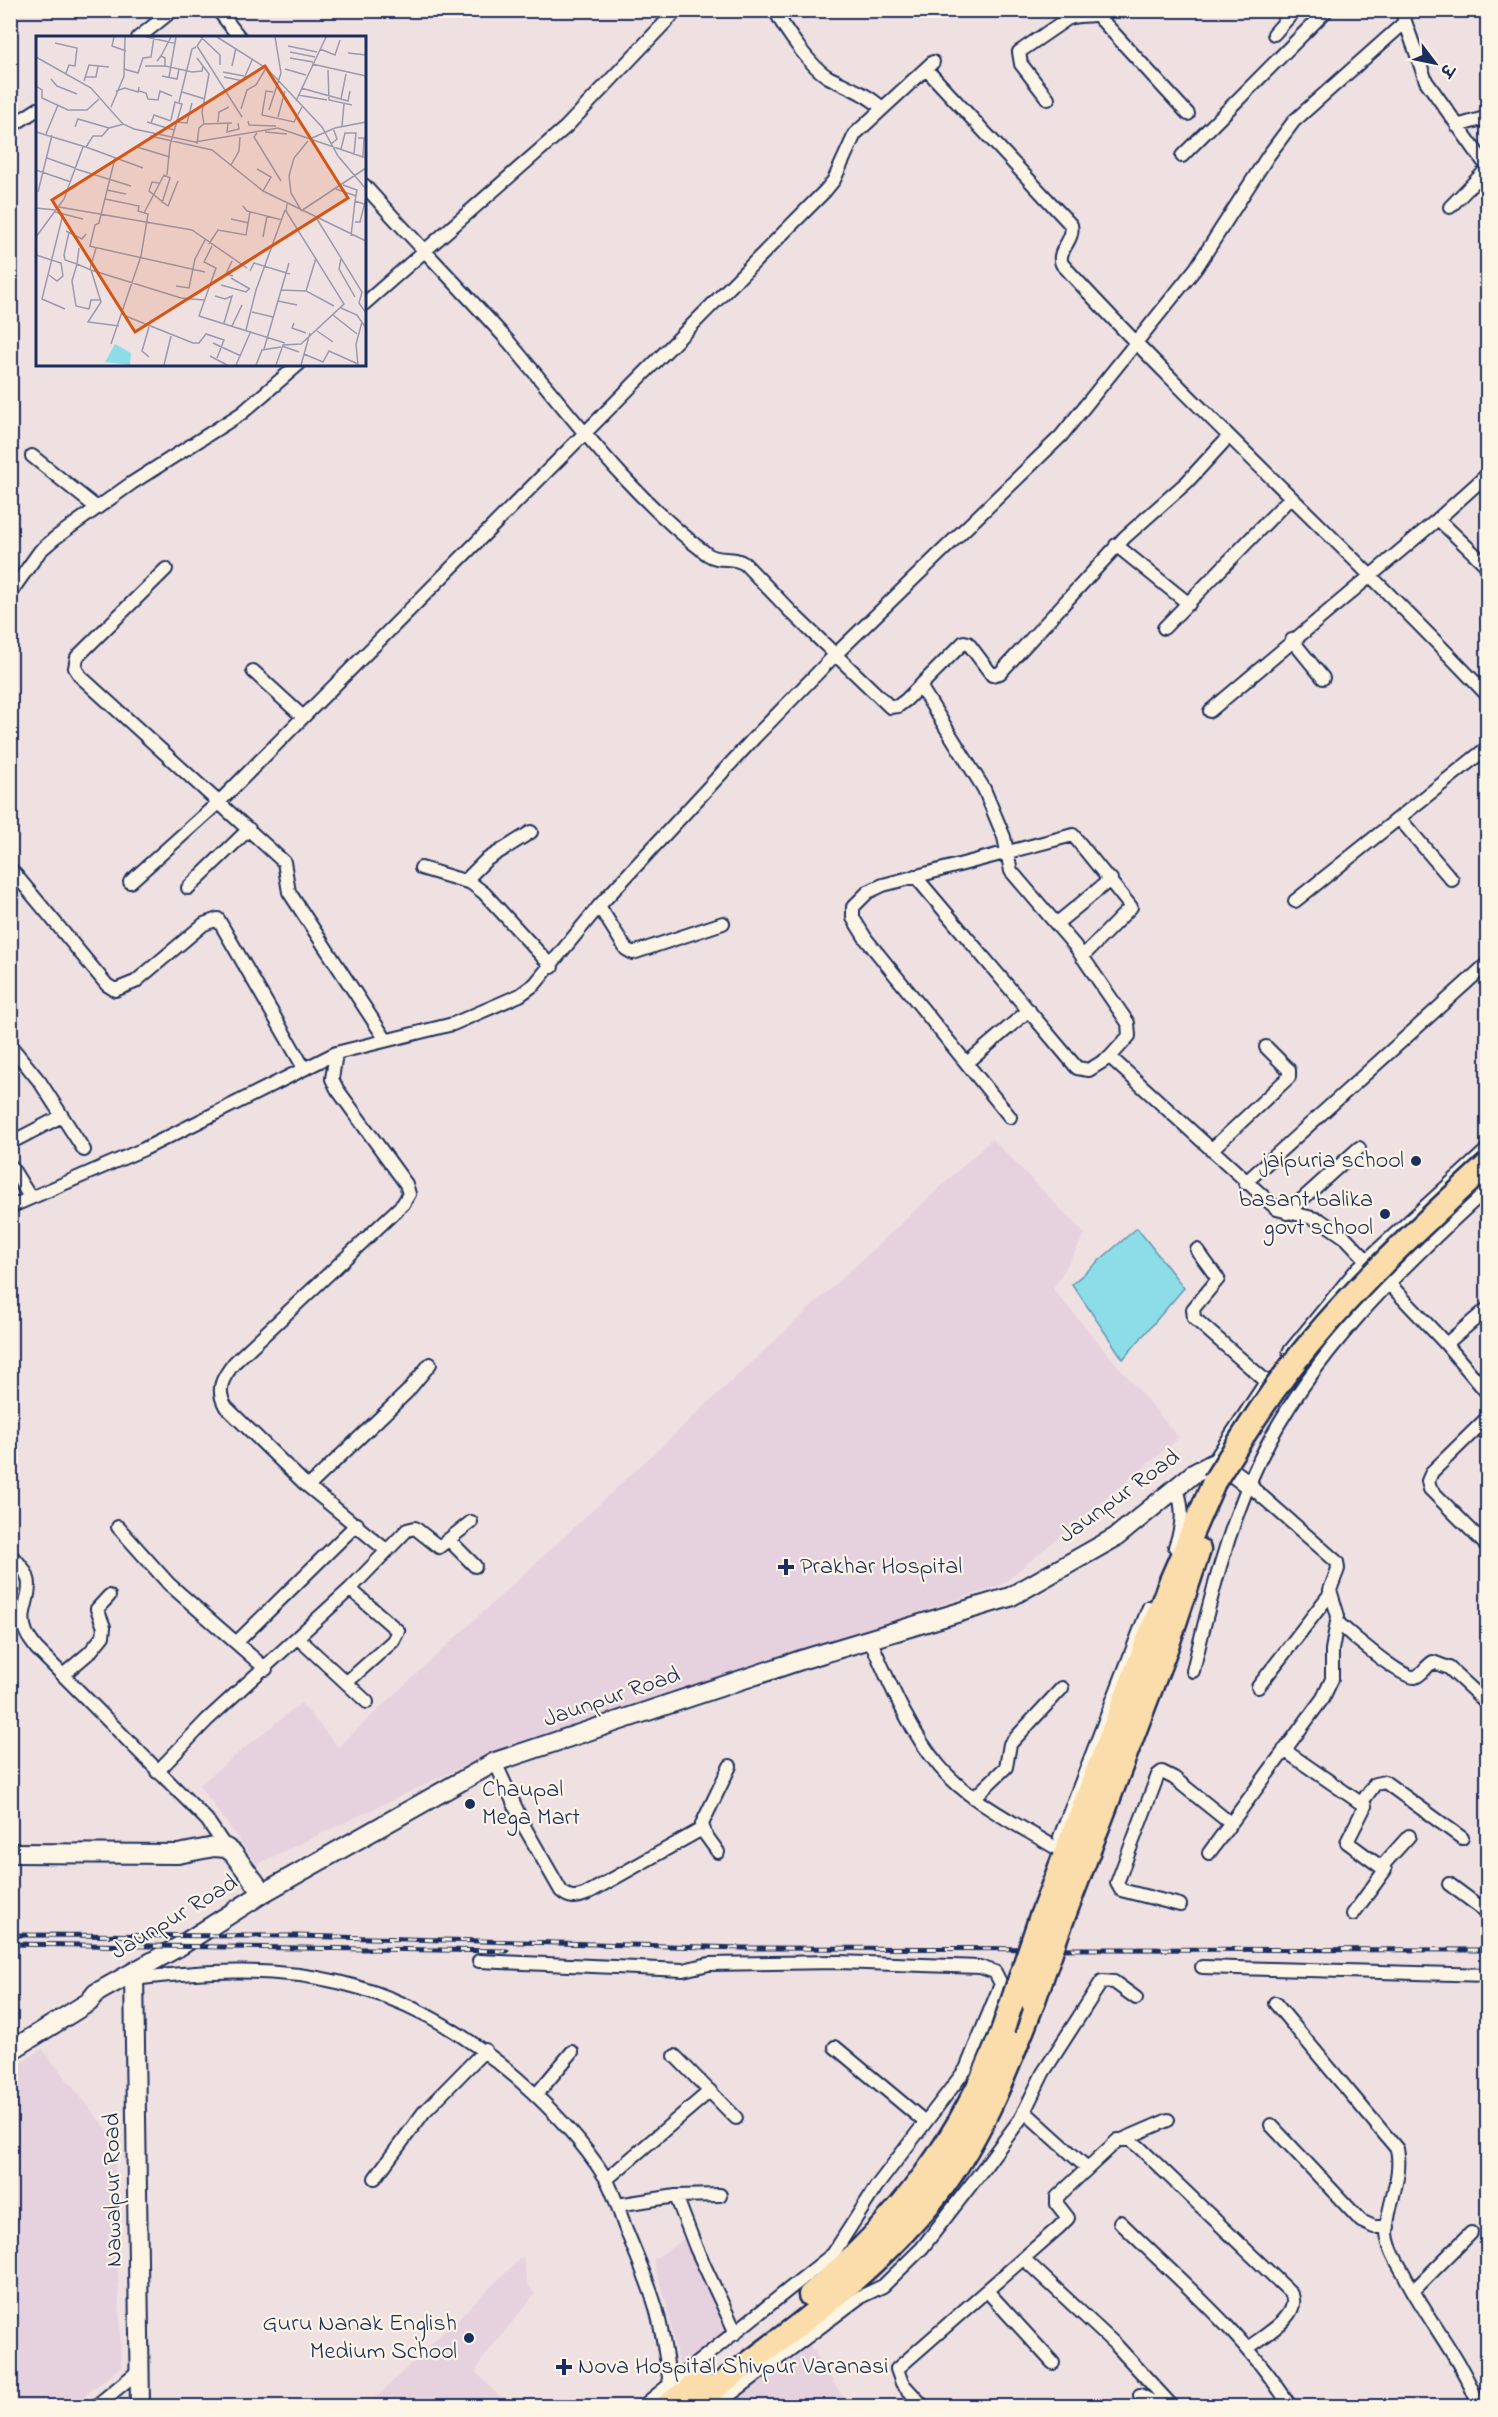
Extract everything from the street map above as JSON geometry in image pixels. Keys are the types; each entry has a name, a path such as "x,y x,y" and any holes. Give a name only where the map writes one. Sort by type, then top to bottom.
{"highway":[{"path":"666,2406 820,2287 896,2214 953,2135 975,2095 1003,2029 1044,1920 1161,1662 1203,1541 1217,1478 1257,1416 1311,1342 1382,1264 1488,1164"},
{"path":"1217,1478 1240,1461 1291,1389 1370,1295 1488,1181"},
{"path":"691,2406 800,2324 858,2275 931,2202 984,2118 1007,2071 1033,2003 1044,1920"}],"street":[{"path":"140,36 173,10"},
{"path":"218,10 238,36"},
{"path":"366,302 566,127 677,10"},
{"path":"775,10 799,48 828,77 873,100 882,108"},
{"path":"1274,34 1295,10"},
{"path":"1307,10 1323,14"},
{"path":"1048,99 1021,64 1020,52 1067,19 1102,13 1188,114"},
{"path":"1182,156 1323,14"},
{"path":"10,1207 144,1149 336,1053 453,1024 520,995 552,967 599,906 755,737 836,654 1061,436 1196,268 1268,156 1294,122 1403,17 1426,81 1488,168 1450,207"},
{"path":"130,882 219,802 825,191 834,180 855,134 930,65 1071,225 1071,238 1060,255 1062,264 1134,343 1370,574 1488,696"},
{"path":"10,127 36,110"},
{"path":"1457,126 1488,117"},
{"path":"366,187 422,251 507,341 584,432 654,507 714,559 731,558 745,564 890,707 898,706 964,642 968,643 992,675 1000,673 1116,545 1187,482 1229,436"},
{"path":"10,593 40,551 132,483 242,413 297,366"},
{"path":"32,456 97,508"},
{"path":"1210,711 1438,519 1488,474"},
{"path":"1164,628 1291,497"},
{"path":"1438,519 1488,567"},
{"path":"1116,545 1189,604"},
{"path":"166,569 77,657 75,668 284,862 289,892 386,1040"},
{"path":"1292,640 1323,678"},
{"path":"253,671 303,717"},
{"path":"915,876 1077,1068 1089,1070 1110,1057 1129,1036 1128,1023 1082,957 1011,871 1004,837 984,789 920,686"},
{"path":"1295,901 1488,747"},
{"path":"1399,818 1452,880"},
{"path":"188,888 249,829"},
{"path":"465,881 486,860 531,832"},
{"path":"1010,1117 866,939 853,918 854,907 868,892 883,885 1007,855 1073,835 1111,879 1131,907 1082,957"},
{"path":"10,868 107,986 115,990 135,982 204,924 218,919 304,1068"},
{"path":"421,868 465,881 484,893 552,967"},
{"path":"1056,924 1111,879"},
{"path":"599,906 626,949 633,953 723,923"},
{"path":"1245,1183 1350,1085 1488,963"},
{"path":"967,1063 1029,1011"},
{"path":"10,1045 84,1150"},
{"path":"1210,1150 1289,1077 1289,1070 1266,1047"},
{"path":"336,1053 332,1078 337,1089 406,1184 409,1194 403,1204 235,1362 219,1386 220,1397 226,1407 309,1486 386,1550"},
{"path":"1110,1057 1245,1183 1277,1209 1287,1213 1310,1216 1331,1226 1367,1260 1446,1344 1488,1394"},
{"path":"10,1143 62,1116"},
{"path":"1287,1213 1359,1148"},
{"path":"1217,1478 1267,1382 1310,1324 1367,1260 1488,1149"},
{"path":"10,1165 30,1197"},
{"path":"1193,1671 1228,1539 1249,1485 1278,1427 1306,1383 1389,1284 1441,1231 1488,1188"},
{"path":"1197,1250 1218,1279 1193,1309 1194,1318 1267,1382"},
{"path":"1446,1344 1488,1308"},
{"path":"309,1486 407,1392 430,1364"},
{"path":"1488,1417 1432,1472 1428,1481 1430,1489 1488,1547"},
{"name":"Jaunpur Road","path":"10,2051 89,2002 96,1993 134,1976 263,1893 495,1762 870,1639 1010,1597 1107,1543 1202,1468 1217,1478 1221,1464 1249,1485"},
{"path":"1209,1853 1330,1687 1332,1642 1338,1623 1330,1594 1330,1585 1338,1569 1337,1562 1249,1485"},
{"path":"1044,1920 1056,1848 1128,1658 1176,1545 1183,1523 1183,1507 1177,1488"},
{"path":"157,1772 207,1720 266,1669 412,1527 439,1547 450,1541 471,1522"},
{"path":"237,1642 357,1524"},
{"path":"118,1527 169,1584 266,1669"},
{"path":"450,1541 475,1566"},
{"path":"10,1555 26,1571 29,1579 26,1632 36,1648 207,1820 226,1848 233,1853 263,1893"},
{"path":"347,1682 393,1641 398,1630 350,1589"},
{"path":"1258,1687 1330,1594"},
{"path":"63,1675 99,1643 104,1626 97,1609 110,1596"},
{"path":"1338,1623 1381,1659 1411,1677 1419,1675 1432,1662 1442,1664 1488,1704"},
{"path":"298,1638 367,1702"},
{"path":"870,1639 922,1744 941,1768 974,1797 1056,1848"},
{"path":"974,1797 1006,1767 1010,1744 1062,1688"},
{"path":"1284,1750 1362,1803 1365,1809 1347,1842 1382,1866 1384,1874 1353,1914"},
{"path":"495,1762 525,1828 561,1891 567,1896 576,1898 702,1828 730,1766"},
{"path":"1180,1905 1120,1890 1117,1883 1158,1775 1162,1772 1174,1778 1230,1823"},
{"path":"1362,1803 1375,1784 1385,1782 1462,1838"},
{"path":"702,1828 718,1852"},
{"path":"1382,1866 1409,1836"},
{"path":"10,1853 178,1854 214,1847 226,1848"},
{"path":"1449,1884 1488,1912"},
{"path":"479,1961 683,1970 710,1964 826,1962 987,1969 998,1977 999,1994 966,2069 876,2187 833,2254 643,2406"},
{"path":"1202,1967 1488,1975"},
{"path":"134,1976 189,1972 265,1971 337,1981 402,2003 440,2022 485,2050 550,2107 607,2179 655,2306 670,2384"},
{"name":"Nawalpur Road","path":"134,1976 140,2406"},
{"path":"715,2406 860,2297 883,2286 922,2248 1024,2111 1043,2073 1092,1992 1102,1981 1114,1982 1136,1998"},
{"path":"10,2041 85,1994 96,1993"},
{"path":"1275,2003 1397,2149 1400,2164 1388,2227 1390,2247 1413,2291 1465,2372 1479,2406"},
{"path":"835,2047 925,2122"},
{"path":"375,2178 424,2112 485,2050"},
{"path":"537,2095 572,2052"},
{"path":"675,2055 736,2118"},
{"path":"607,2179 710,2091"},
{"path":"1024,2111 1086,2167"},
{"path":"923,2406 902,2383 897,2369 1025,2260 1068,2218 1057,2204 1057,2197 1086,2167 1118,2140 1168,2120"},
{"path":"1271,2125 1361,2221 1374,2227 1388,2227"},
{"path":"1124,2139 1139,2147 1295,2299 1287,2318 1248,2348"},
{"path":"617,2205 676,2196 720,2195"},
{"path":"676,2196 692,2240 736,2333"},
{"path":"1120,2222 1248,2348 1271,2375 1290,2406"},
{"path":"1413,2291 1471,2233"},
{"path":"1025,2260 1116,2345 1172,2406"},
{"path":"988,2292 1053,2363"},
{"path":"96,2406 141,2369"},
{"path":"1140,2395 1161,2406"}],"shaded area":[{"path":"992,1139 1085,1234 1053,1289 1179,1438 1001,1585 489,1754 257,1864 199,1785 301,1703 338,1747"},
{"path":"42,2049 114,2138 121,2367 71,2406 11,2406 11,2069"},
{"path":"686,2238 736,2329 680,2373 667,2305 653,2260"},
{"name":"Guru Nanak English Medium School","path":"523,2256 527,2283 535,2294 483,2358 476,2372 508,2406 367,2406"},
{"path":"808,2342 849,2406 720,2406"}],"water":[{"path":"1137,1228 1184,1288 1123,1359 1072,1284"}],"railway":[{"path":"10,1935 297,1936 743,1948 1488,1950"},
{"path":"10,1944 507,1951"}],"place":[{"name":"jaipuria school","path":"1416,1161"},
{"name":"basant balika govt school","path":"1385,1214"},
{"name":"Prakhar Hospital","path":"786,1567"},
{"name":"Chaupal Mega Mart","path":"470,1804"},
{"name":"Guru Nanak English Medium School","path":"469,2338"},
{"name":"Nova Hospital Shivpur Varanasi","path":"564,2367"}]}
